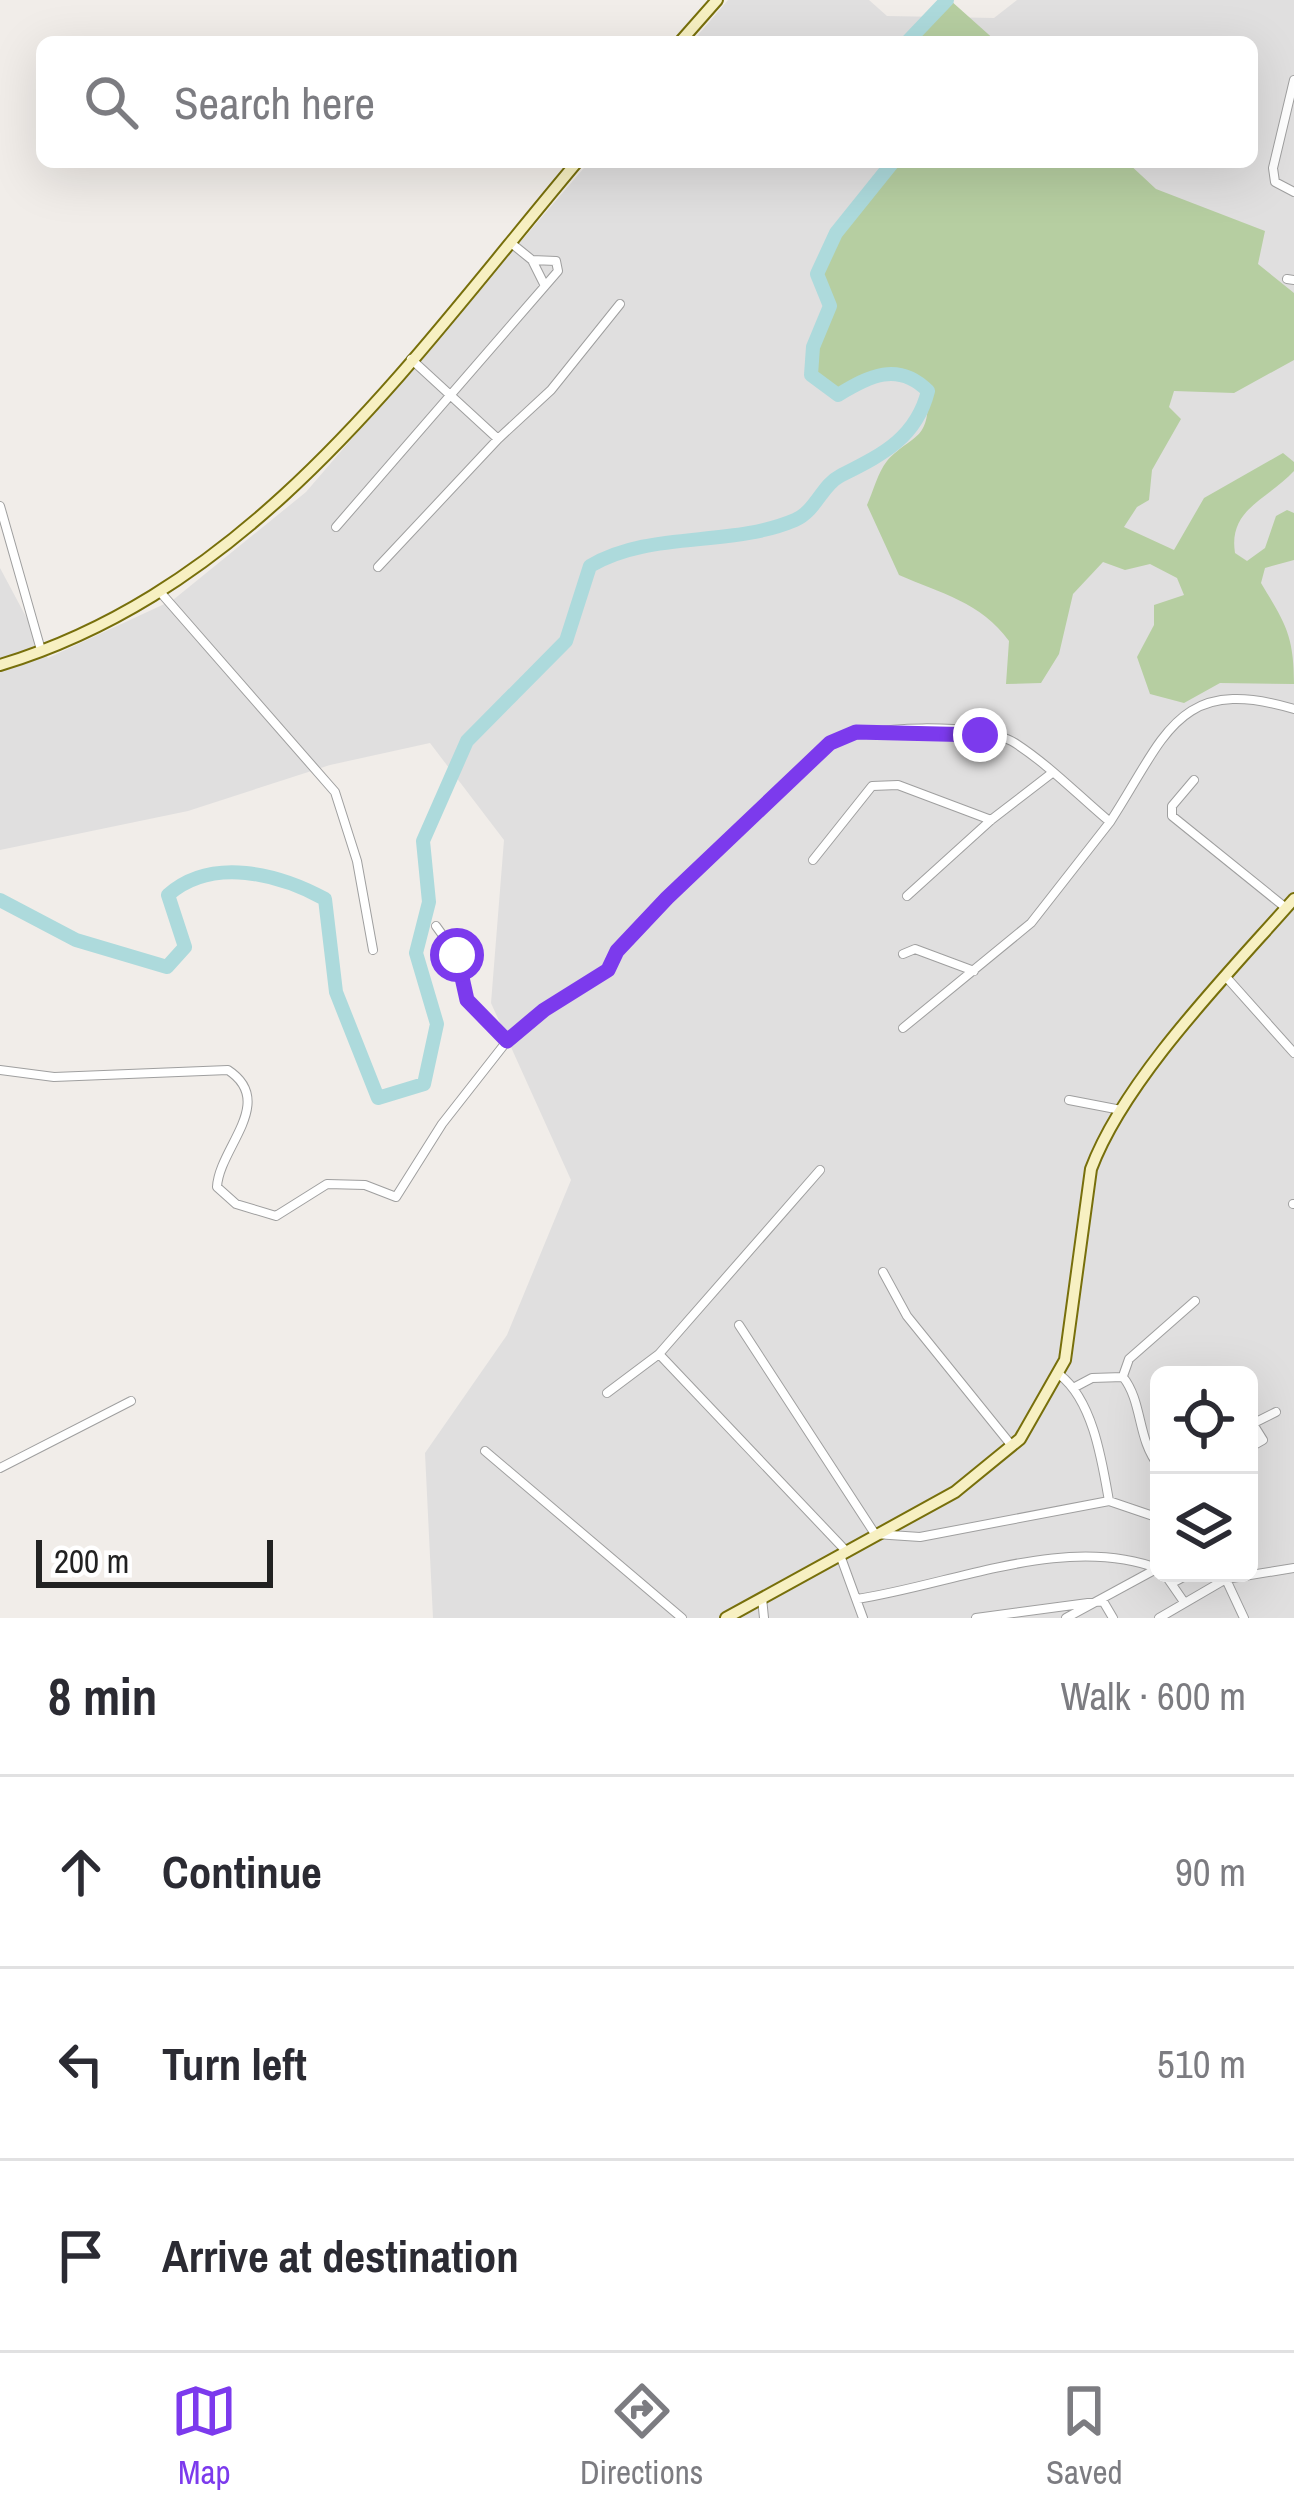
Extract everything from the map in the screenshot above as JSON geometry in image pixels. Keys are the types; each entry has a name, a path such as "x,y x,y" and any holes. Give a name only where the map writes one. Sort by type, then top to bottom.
{"street":[{"path":"685,36 717,0"},
{"path":"1294,80 1274,168 1275,182 1294,192"},
{"path":"0,664 42,652 161,593 203,566 290,494 572,168"},
{"path":"510,242 532,260 545,286"},
{"path":"336,527 558,271 556,261 532,260"},
{"path":"378,567 457,476 551,390 620,304"},
{"path":"410,358 498,439"},
{"path":"0,506 42,652"},
{"path":"161,593 335,792 358,861 374,950"},
{"path":"903,1028 1055,897 1169,731 1190,710 1209,699 1234,695 1294,709"},
{"path":"0,1070 54,1077 214,1067 235,1073 248,1103 238,1139 218,1171 218,1187 236,1204 275,1216 327,1184 365,1184 396,1197 442,1124 507,1041 544,1010 608,970 617,951 764,802 844,736 909,730 1010,740 1110,822"},
{"path":"907,896 991,820 1052,773"},
{"path":"726,1618 955,1492 1013,1447 1060,1376 1091,1168 1121,1111 1290,904 1172,816 1172,806 1194,780"},
{"path":"813,860 872,787 898,785 991,820"},
{"path":"436,926 457,955 467,1000 507,1041"},
{"path":"903,954 916,949 974,971"},
{"path":"1227,978 1294,1053"},
{"path":"1069,1100 1121,1111"},
{"path":"607,1393 658,1354 820,1170"},
{"path":"883,1272 908,1316 1013,1447"},
{"path":"1123,1377 1129,1359 1195,1300"},
{"path":"740,1325 875,1534"},
{"path":"658,1354 843,1553 863,1618"},
{"path":"1060,1376 1075,1387 1102,1461 1109,1501"},
{"path":"1075,1387 1093,1378 1123,1377"},
{"path":"1123,1377 1132,1389 1150,1451"},
{"path":"0,1468 131,1401"},
{"path":"1258,1421 1276,1412"},
{"path":"485,1451 682,1618"},
{"path":"875,1534 920,1537 1109,1501 1150,1515"},
{"path":"856,1598 1064,1559 1125,1558 1150,1567"},
{"path":"1258,1572 1294,1568"},
{"path":"1066,1618 1150,1575"},
{"path":"1174,1582 1184,1602"},
{"path":"1159,1618 1215,1582"},
{"path":"1227,1582 1244,1618"},
{"path":"762,1598 764,1618"},
{"path":"976,1618 1103,1600"},
{"path":"1103,1600 1113,1618"}],"shaded area":[{"path":"728,0 869,0 887,16 994,18 1017,0 1294,0 1294,1618 433,1618 425,1453 507,1335 571,1180 491,1003 504,840 430,743 330,765 188,811 0,850 0,568 48,658 173,600 306,492 584,168 1258,168 1258,36 697,36"}],"green space":[{"path":"950,0 990,36 913,36"},
{"path":"888,168 1133,168 1156,189 1265,231 1258,264 1294,293 1294,360 1234,393 1174,391 1169,407 1181,419 1152,470 1149,500 1137,507 1124,527 1174,550 1204,498 1283,453 1294,462 1294,471 1243,515 1234,538 1235,553 1247,561 1265,548 1276,516 1287,510 1294,513 1294,560 1265,568 1261,583 1286,630 1294,684 1220,683 1184,703 1150,694 1137,657 1154,625 1154,605 1184,595 1177,578 1150,564 1125,570 1103,562 1073,594 1059,654 1041,683 1006,684 1009,641 986,617 959,600 899,575 867,505 887,461 923,429 928,391 895,374 872,377 838,395 811,375 813,347 830,307 817,274 836,233"}],"waterway":[{"path":"913,36 947,0"},
{"path":"0,900 76,940 167,967 185,947 168,895 185,883 205,876 246,873 307,890 325,899 336,992 378,1098 424,1084 437,1024 416,953 429,902 423,841 467,741 566,641 590,566 638,548 744,534 795,520 834,480 895,444 915,422 928,391 906,376 872,377 838,395 811,375 813,347 830,306 817,274 836,233 888,168"}],"route":[{"path":"457,955 467,1000 507,1041 544,1010 608,970 617,951 667,898 830,743 856,732 980,735"}]}
